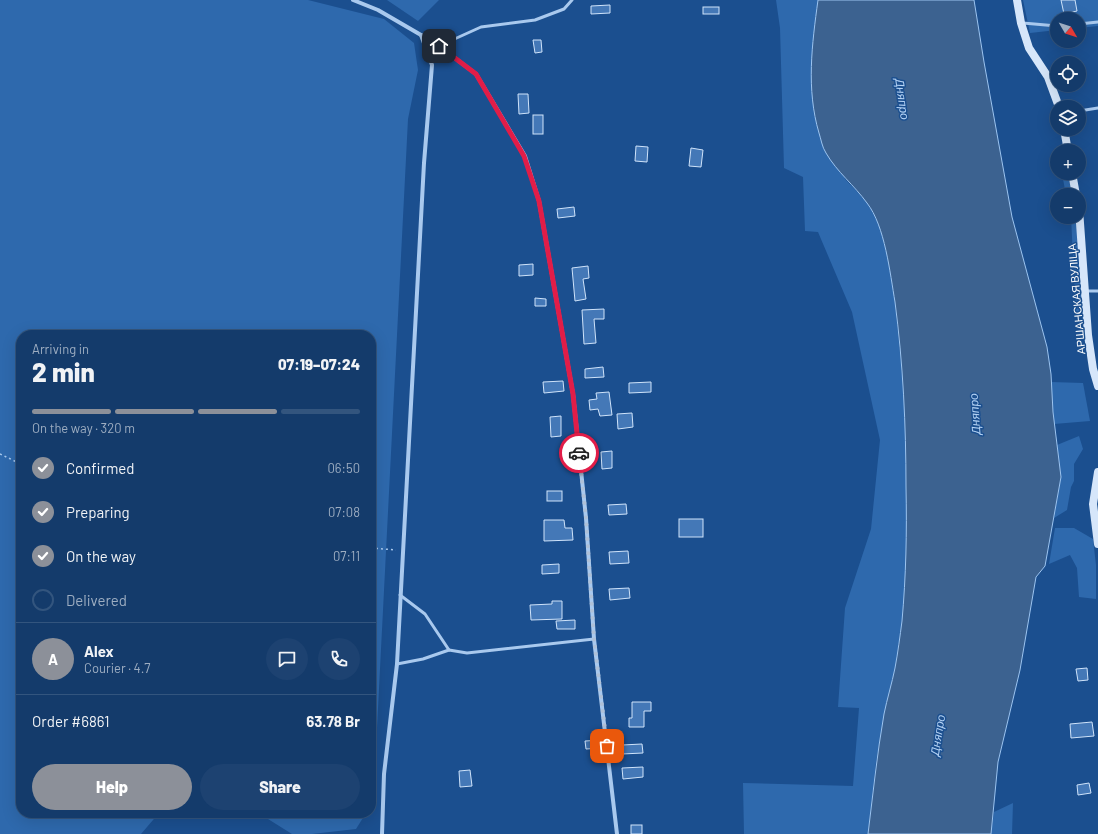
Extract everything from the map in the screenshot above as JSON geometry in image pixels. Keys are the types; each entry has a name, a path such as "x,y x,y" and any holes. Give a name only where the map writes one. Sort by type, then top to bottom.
{"street":[{"path":"353,0 378,10 421,35 439,46 476,74 524,156 539,201 573,394 586,518 594,639 617,834"},
{"path":"1017,0 1021,23 1029,48 1048,77 1056,100"},
{"path":"382,834 384,774 396,664 424,163 432,65 421,35"},
{"name":"АРШАНСКАЯ ВУЛІЦА","path":"1080,224 1088,335 1093,369 1098,386"},
{"path":"1098,472 1093,504 1098,544"}],"lane":[{"path":"439,46 481,27 535,20 564,9 572,0"},
{"path":"1086,23 1098,22"},
{"path":"1021,23 1050,25"},
{"path":"1086,110 1098,108"},
{"path":"1085,291 1098,291"},
{"path":"400,595 425,614 449,650"},
{"path":"396,664 423,659 449,650 467,653 594,639"}],"path":[{"path":"0,454 16,462"},
{"path":"376,548 402,550"}],"shaded area":[{"path":"0,0 308,0 384,19 414,43 418,70 408,119 376,741 376,330 16,330 16,818 155,818 141,834 0,834"},
{"path":"387,0 439,0 418,21"},
{"path":"776,0 818,0 811,73 814,115 845,179 868,203 880,227 889,263 895,303 905,417 907,517 906,568 902,621 895,668 876,762 868,834 744,834 743,783 853,786 859,708 838,707 845,608 871,529 880,440 852,312 818,232 805,231 803,177 784,168 780,28"},
{"path":"1023,0 1098,0 1098,26 1086,27 1086,12 1050,12 1050,31 1030,33"},
{"path":"1063,180 1069,180 1071,188 1065,188"},
{"path":"1071,224 1077,224 1082,315 1076,316"},
{"path":"1051,382 1083,383 1090,421 1054,424"},
{"path":"1079,436 1083,449 1074,464 1074,481 1071,487 1067,510 1054,518 1061,477 1057,445"},
{"path":"1055,528 1074,528 1093,539 1096,565 1096,599 1079,597 1077,568 1070,555 1049,564"},
{"path":"1013,803 1012,834 991,834 994,812"},
{"path":"266,818 363,818 356,829 312,834 292,834"}],"water":[{"name":"Дняпро","path":"818,0 974,0 1012,217 1047,347 1061,477 1045,566 1036,577 1020,670 998,762 991,834 868,834 885,708 894,674 902,621 906,521 904,394 895,302 886,250 878,224 867,203 830,160 822,143 815,116 811,83 811,66"}],"building":[{"path":"1061,0 1075,0 1077,11 1064,12"},
{"path":"610,5 610,13 591,14 591,6"},
{"path":"703,7 719,7 719,14 703,14"},
{"path":"533,40 541,40 542,52 535,53"},
{"path":"518,94 528,94 529,113 519,114"},
{"path":"533,115 543,115 543,134 533,134"},
{"path":"636,146 648,147 647,162 635,161"},
{"path":"691,148 703,150 701,167 689,166"},
{"path":"574,207 575,216 558,218 557,209"},
{"path":"533,264 533,275 519,276 519,265"},
{"path":"588,266 589,278 583,279 586,299 575,301 572,268"},
{"path":"535,298 546,299 546,306 535,306"},
{"path":"604,309 604,319 594,319 596,343 584,344 582,310"},
{"path":"603,367 604,377 585,378 585,369"},
{"path":"563,381 564,391 544,393 543,382"},
{"path":"651,382 651,392 629,393 629,383"},
{"path":"609,392 612,415 600,416 598,409 590,410 589,400 597,399 596,393"},
{"path":"632,413 633,427 618,429 617,414"},
{"path":"561,416 561,436 551,437 550,417"},
{"path":"612,451 612,468 602,469 601,452"},
{"path":"547,491 562,491 562,501 547,501"},
{"path":"626,504 627,514 609,515 608,505"},
{"path":"679,519 703,519 703,537 679,537"},
{"path":"544,520 564,520 565,528 572,528 573,540 544,541"},
{"path":"628,551 629,563 610,564 609,552"},
{"path":"559,564 559,573 542,574 542,565"},
{"path":"629,588 630,598 610,600 609,589"},
{"path":"552,601 562,601 562,619 531,620 530,605 552,604"},
{"path":"575,620 575,629 557,629 556,621"},
{"path":"1087,668 1088,680 1078,681 1076,669"},
{"path":"632,702 651,702 651,711 644,711 644,727 629,727 629,718 632,718"},
{"path":"1092,722 1094,736 1071,738 1070,724"},
{"path":"602,740 602,748 586,749 585,741"},
{"path":"642,744 643,753 622,754 622,745"},
{"path":"643,767 643,777 623,779 622,768"},
{"path":"470,770 472,786 460,787 459,771"},
{"path":"1089,783 1091,793 1078,795 1077,785"},
{"path":"631,825 642,825 642,834 631,834"}],"way so far":[{"path":"579,453 586,518 594,639 607,746"}],"route":[{"path":"439,46 476,74 524,156 539,201 573,394 579,453"}]}
